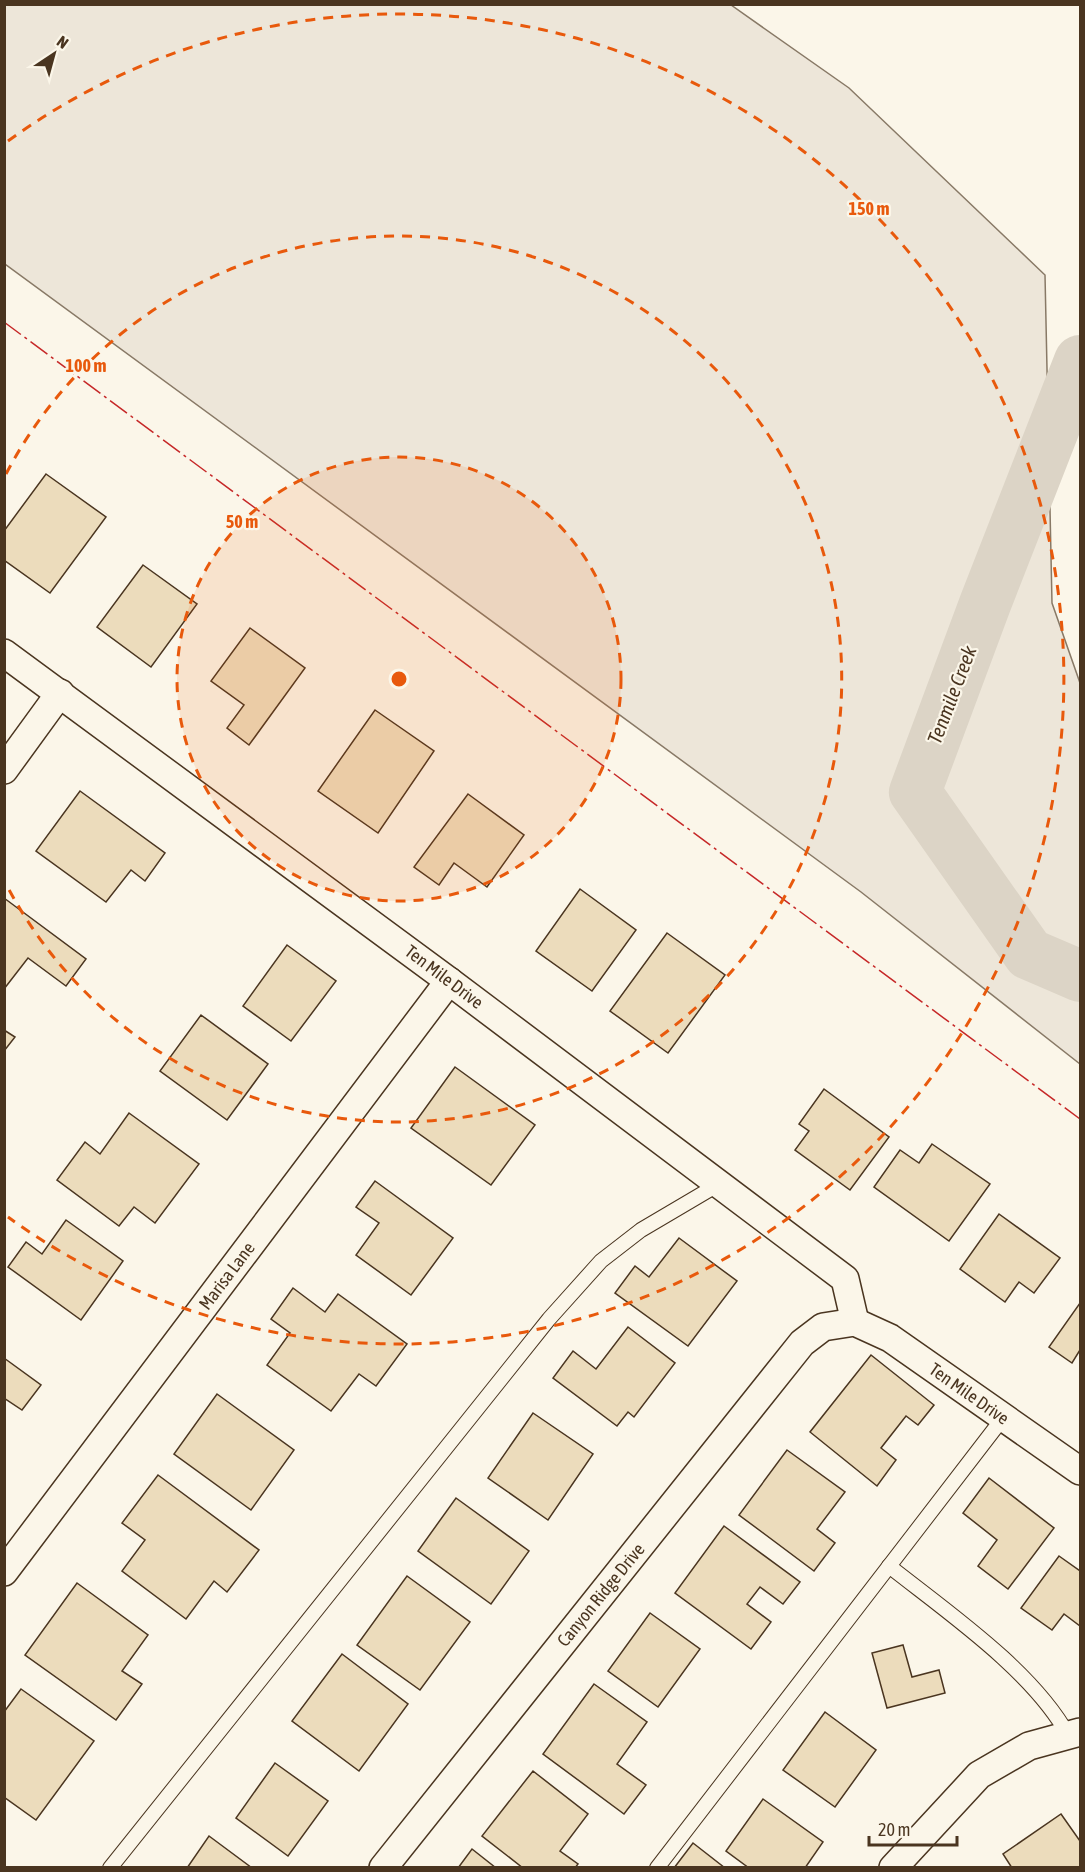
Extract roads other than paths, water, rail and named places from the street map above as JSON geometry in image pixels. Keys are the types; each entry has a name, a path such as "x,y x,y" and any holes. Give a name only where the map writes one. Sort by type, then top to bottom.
{"street":[{"name":"Ten Mile Drive","path":"4,653 449,981 845,1280 855,1322 890,1338 1080,1471"},
{"path":"4,770 60,693"},
{"name":"Marisa Lane","path":"4,1572 449,981"},
{"name":"Canyon Ridge Drive","path":"383,1868 802,1343 823,1327 855,1322"},
{"path":"893,1868 979,1775 1029,1746 1074,1733"}],"lane":[{"path":"110,1868 542,1328 601,1261 641,1230 718,1184"},
{"path":"657,1868 1003,1418"},
{"path":"889,1566 1012,1665 1074,1733"}],"waterway":[{"name":"Tenmile Creek","path":"1080,361 985,604 915,792 1029,954 1080,976"}]}
